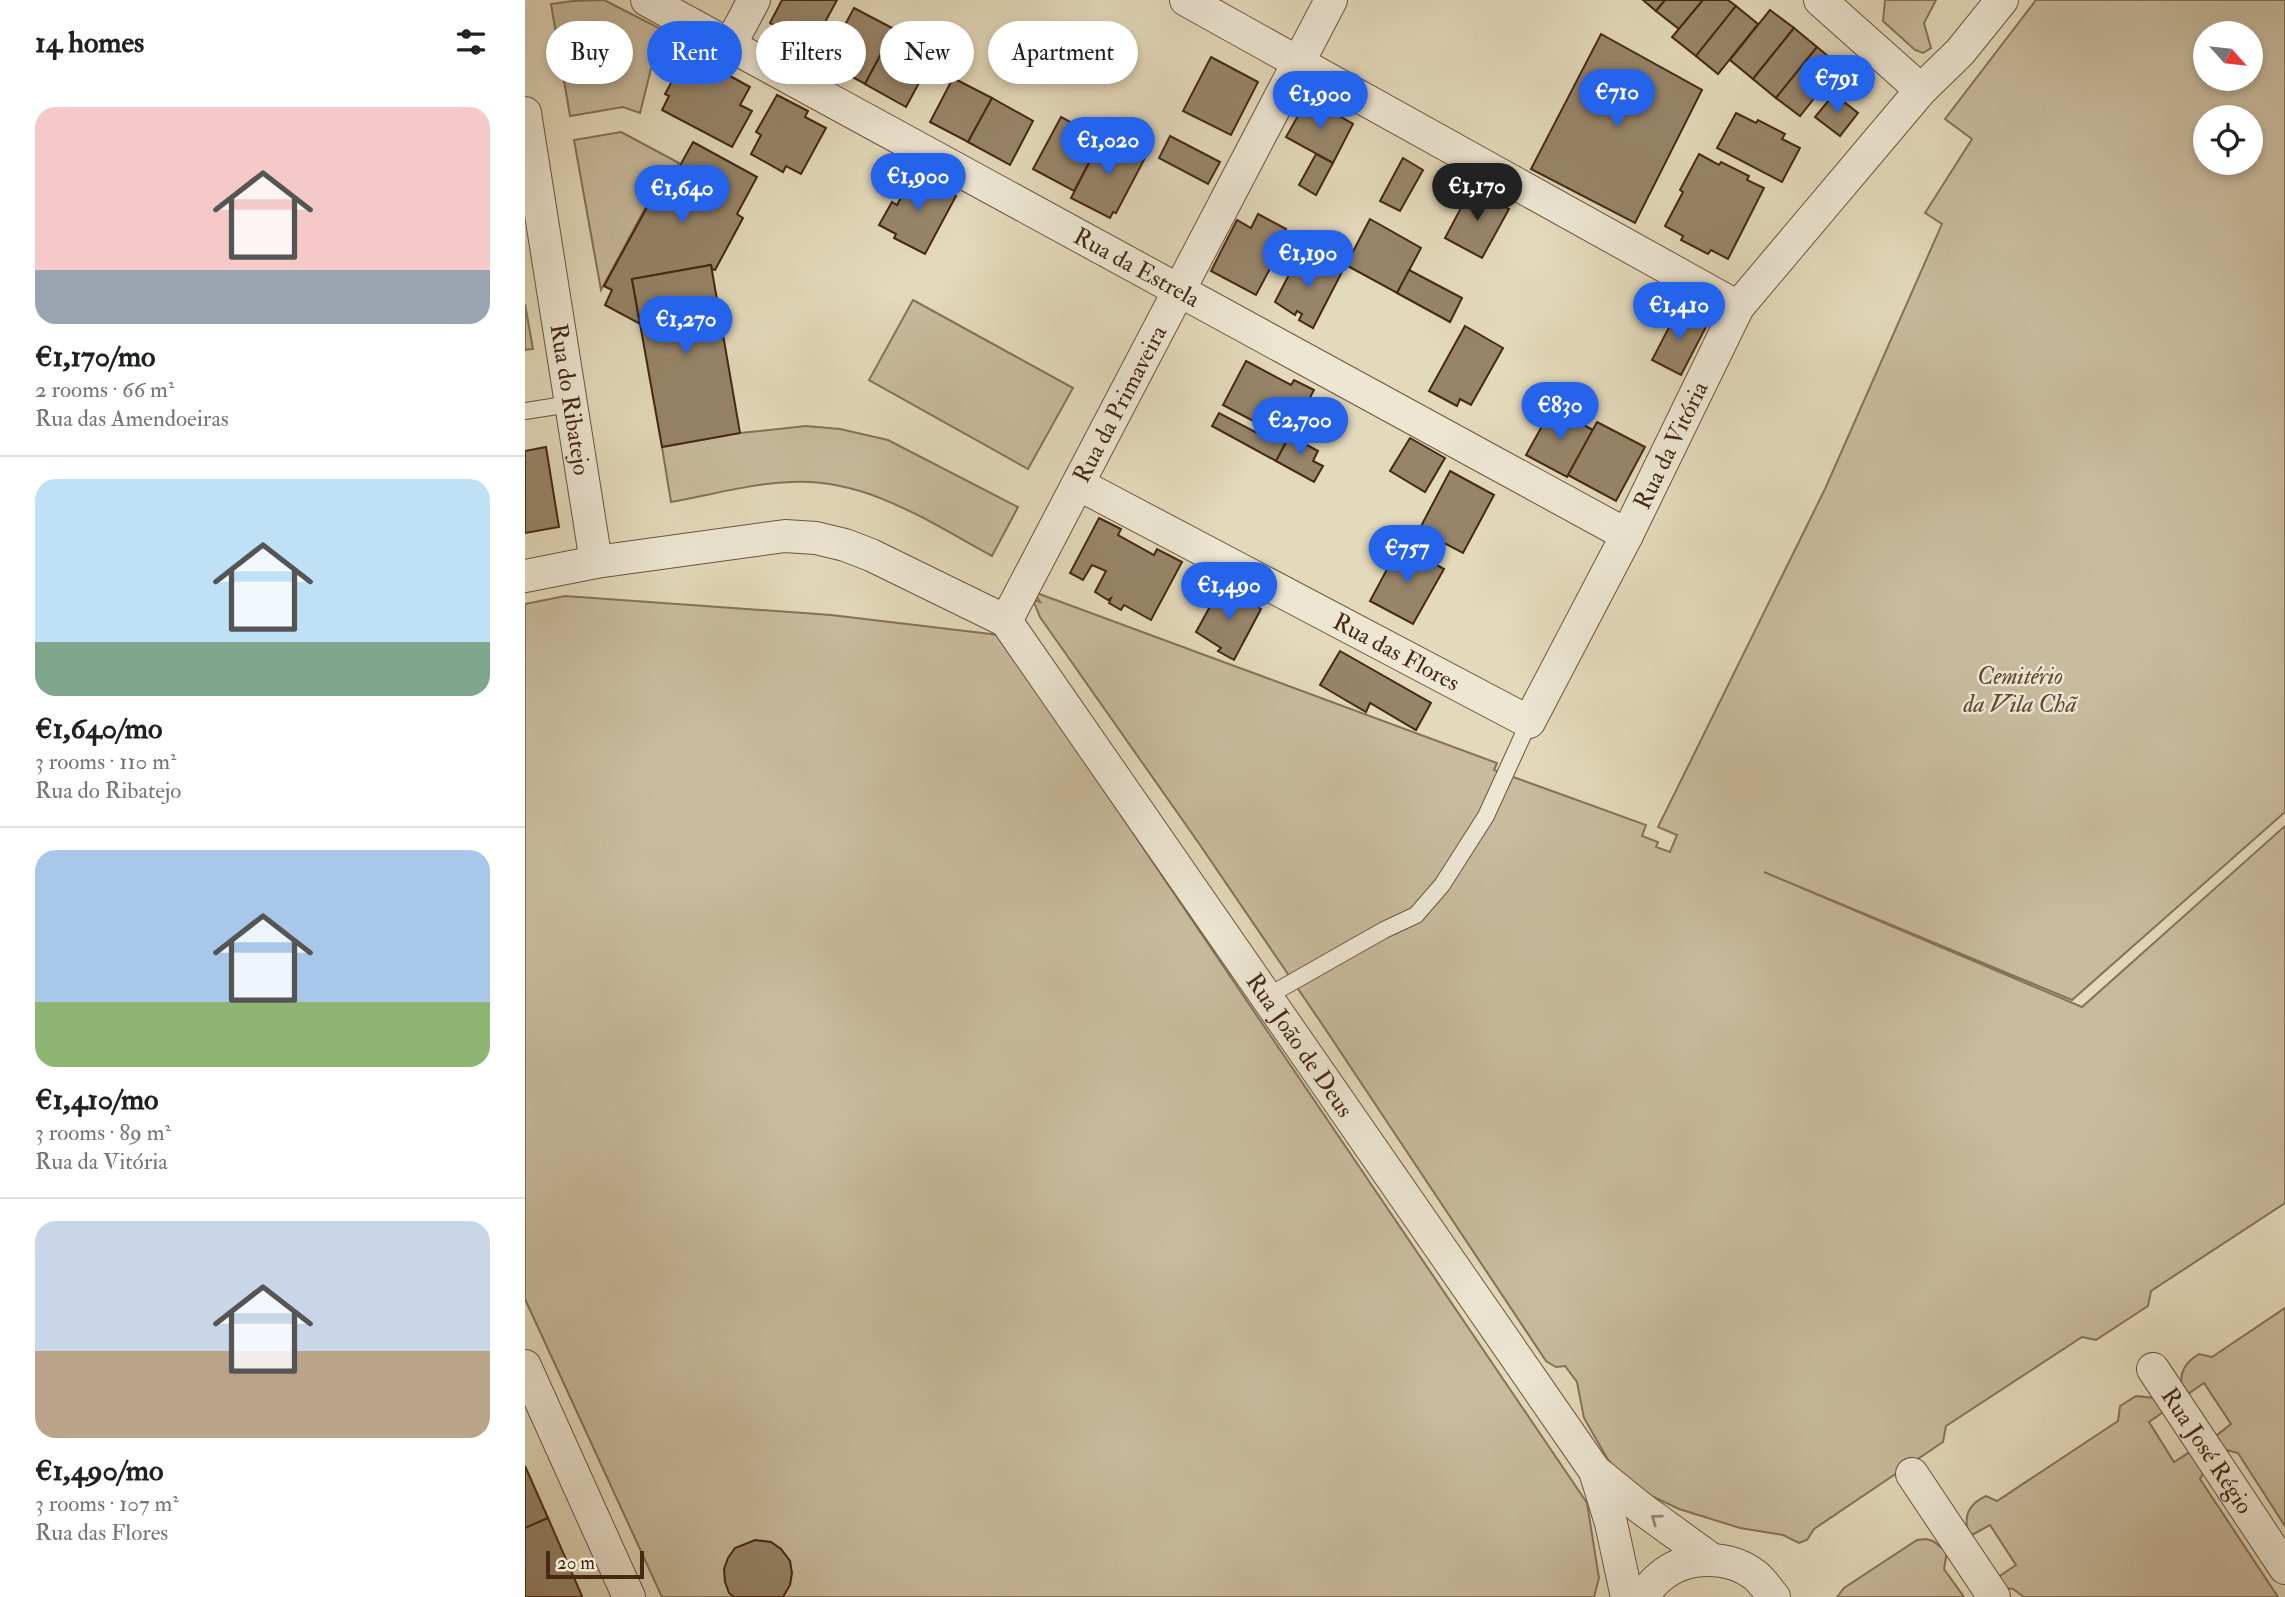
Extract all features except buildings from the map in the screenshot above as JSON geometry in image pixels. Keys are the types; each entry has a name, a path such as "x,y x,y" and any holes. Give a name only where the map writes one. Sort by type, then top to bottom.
{"street":[{"name":"Rua da Estrela","path":"647,0 686,21"},
{"path":"742,22 754,0"},
{"path":"1186,0 1738,307"},
{"name":"Rua da Primaveira","path":"1006,621 1331,0"},
{"path":"1820,0 1921,90"},
{"name":"Rua da Vitória","path":"1529,722 1627,536 1738,307 1921,90 1960,52 2002,0"},
{"name":"Rua da Estrela","path":"742,52 1627,536"},
{"name":"Rua do Ribatejo","path":"525,113 596,562"},
{"name":"Rua das Flores","path":"1078,484 1529,722"},
{"path":"525,576 596,562 785,536 816,538 871,555 1006,621"},
{"name":"Rua João de Deus","path":"1006,621 1595,1471 1642,1510 1711,1559"},
{"path":"525,1366 629,1597"},
{"name":"Rua José Régio","path":"2153,1369 2285,1568"},
{"name":"Rua João de Deus","path":"1595,1471 1611,1523 1627,1597"},
{"path":"1912,1474 1994,1597"},
{"path":"1642,1597 1661,1576 1684,1563 1711,1559 1740,1567 1757,1577 1774,1597"}],"lane":[{"path":"525,411 570,404"},
{"path":"1266,997 1416,915 1443,885 1486,816 1529,722"}],"green space":[{"path":"604,0 647,22 647,84 640,113 623,107 570,116 565,84 633,84 633,21 554,21 551,4"},
{"path":"1885,0 1936,0 1924,23 1931,48 1923,53 1915,50 1883,21"},
{"name":"Cemitério da Vila Chã","path":"2036,0 2285,0 2285,812 2072,1000 1764,872 2082,1007 2285,826 2285,1203 2151,1291 2148,1306 2096,1340 2082,1337 1946,1426 1943,1442 1814,1529 1807,1540 1799,1543 1783,1535 1740,1528 1679,1509 1647,1494 1617,1471 1584,1418 1577,1382 1565,1366 1556,1367 1546,1361 1324,1027 1040,617 1033,600 1040,602 1034,592 1497,763 1494,770 1646,825 1642,836 1658,842 1656,847 1670,852 1677,835 1658,827 1825,489 1942,224 1925,213 1972,139 1945,119"},
{"path":"621,132 679,163 664,191 656,188 601,290 574,140"},
{"path":"913,300 1073,388 1028,469 869,380"},
{"path":"525,304 533,349 525,350"},
{"path":"806,426 840,429 888,440 1018,507 992,556 897,505 872,495 821,483 762,485 671,502 662,447 740,433"},
{"path":"565,596 831,615 999,635 1587,1503 1599,1578 1594,1597 662,1597 525,1299 525,604"},
{"path":"2285,1308 2285,1526 2238,1453 2219,1448 2212,1439 2231,1424 2204,1383 2185,1396 2181,1377 2185,1367 2199,1354 2212,1357"},
{"path":"2136,1396 2154,1398 2166,1410 2149,1422 2174,1462 2193,1450 2205,1470 2200,1479 2278,1597 2024,1597 2013,1589 2004,1588 1998,1577 2016,1565 1990,1525 1970,1536 1967,1518 1971,1507 1986,1496 1997,1501 2118,1421 2120,1406"},
{"path":"1926,1539 1947,1552 1944,1569 1964,1597 1837,1597 1844,1588 1917,1540"}]}
